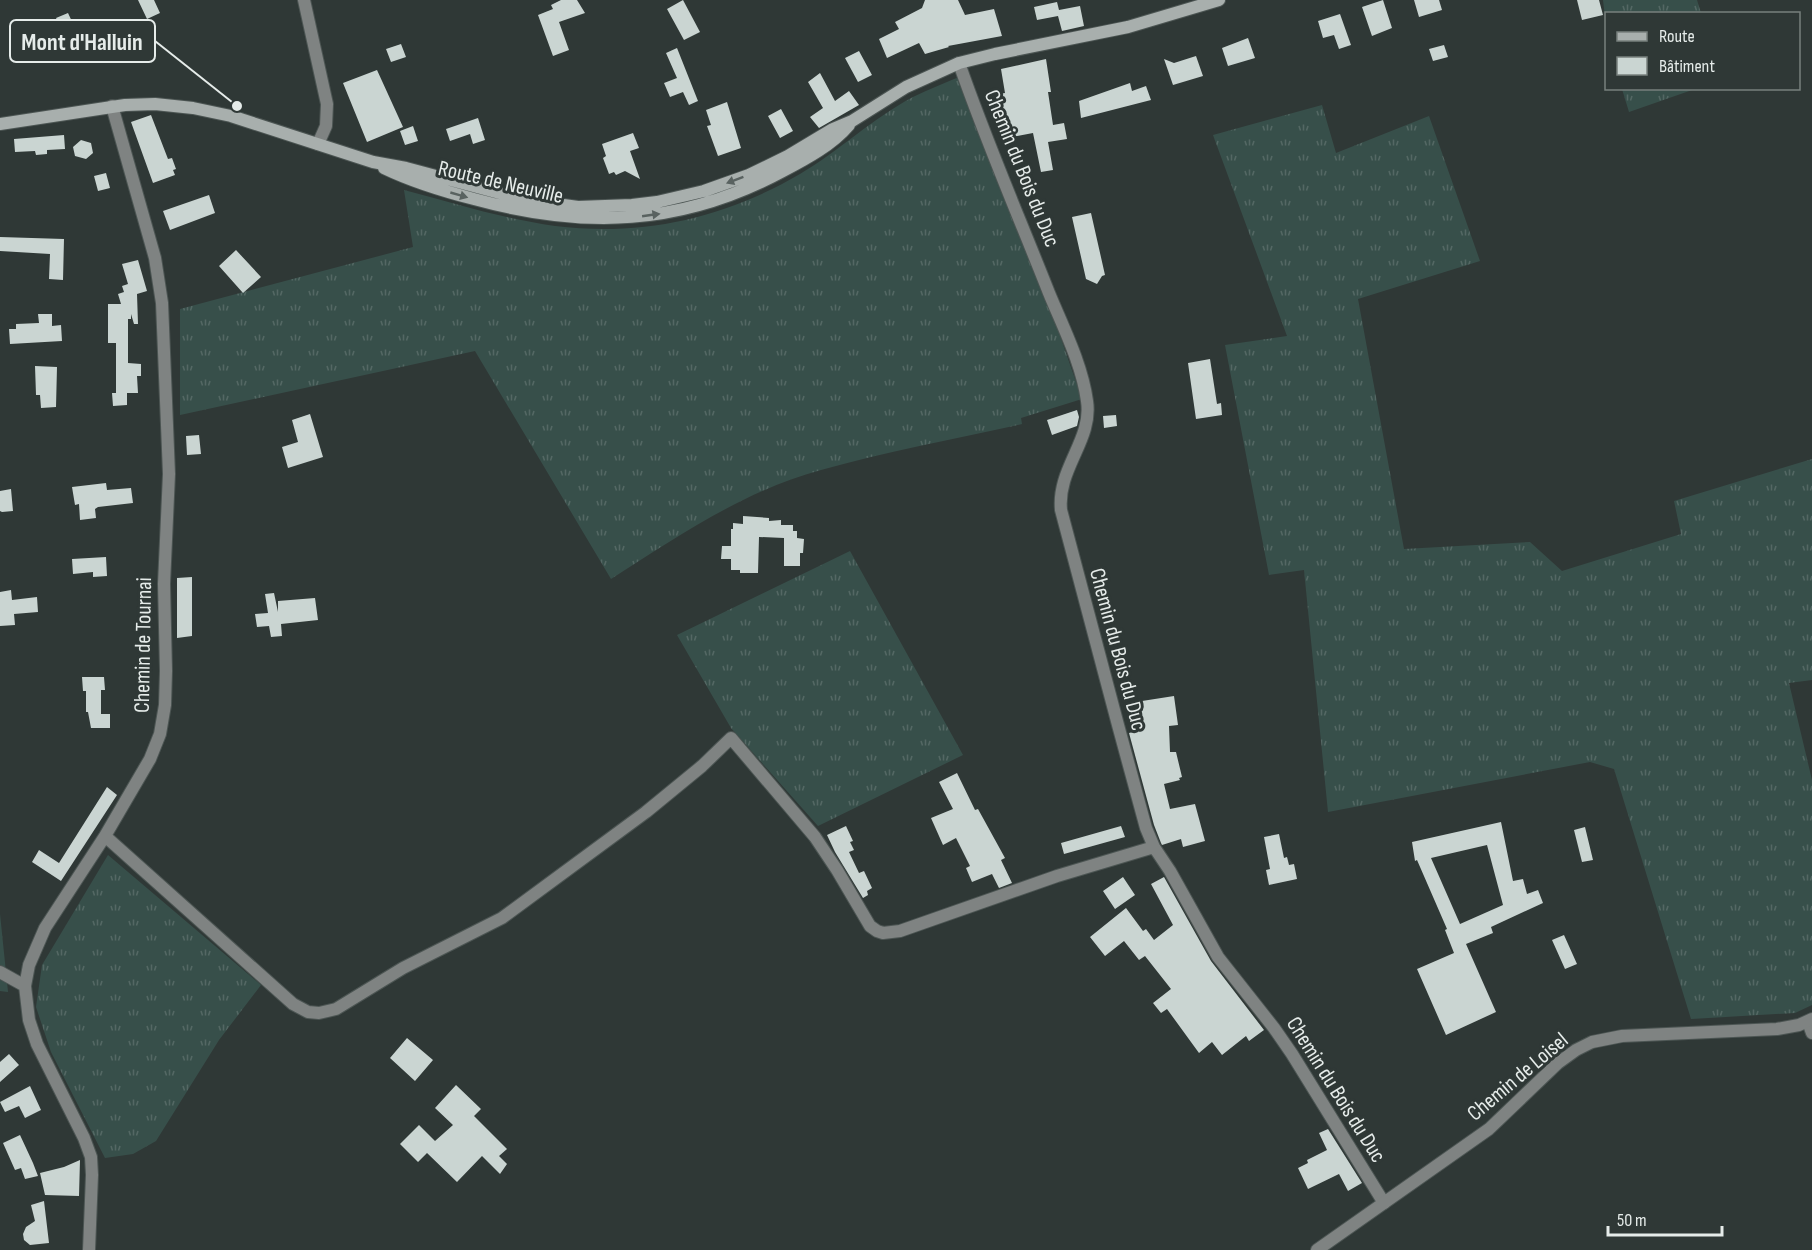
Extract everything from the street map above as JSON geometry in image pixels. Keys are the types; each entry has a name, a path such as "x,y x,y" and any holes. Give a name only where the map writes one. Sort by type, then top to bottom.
{"main road":[{"name":"Route de Neuville","path":"0,124 112,106 154,104 210,111 249,121 373,162 423,184 512,209 570,218 632,217 658,214 706,203 751,186 793,166 839,137 852,121 906,87 959,63 1006,51 1128,27 1219,0"}],"street":[{"path":"304,0 327,104 326,126 318,144"},
{"name":"Chemin du Bois du Duc","path":"959,63 1070,344 1087,399 1087,425 1064,476 1060,493 1061,510 1146,828 1154,847 1218,957 1283,1040 1384,1203"},
{"name":"Chemin de Tournai","path":"89,1250 91,1157 84,1138 37,1044 27,1010 25,986 29,965 38,941 105,836 150,759 160,734 166,689 164,584 169,474 161,289 152,247 112,106"},
{"path":"105,836 293,1005 308,1012 319,1013 336,1009 382,979 502,918 646,812 702,766 731,738 815,837 865,919 876,931 883,933 900,931 1057,876 1154,847"},
{"path":"0,972 25,986"},
{"name":"Chemin de Loisel","path":"1317,1250 1489,1129 1565,1057 1592,1042 1633,1035 1771,1030 1810,1025"}],"green space":[{"path":"1603,0 1697,0 1701,12 1605,12 1605,17"},
{"path":"964,75 1041,281 1082,399 1021,418 1022,424 871,457 793,479 738,502 712,516 611,579 475,351 180,415 180,309 413,247 404,190 498,215 555,226 619,229 682,221 712,213 772,189 814,165 898,105"},
{"path":"1623,90 1692,90 1629,112"},
{"path":"1322,105 1336,153 1429,116 1480,261 1358,299 1404,549 1530,542 1562,571 1681,534 1674,501 1812,459 1812,680 1789,683 1812,780 1812,1005 1795,1013 1691,1019 1614,769 1590,762 1328,812 1304,570 1269,575 1225,345 1287,336 1213,135"},
{"path":"850,551 963,755 818,826 731,728 677,635"},
{"path":"108,855 261,985 219,1040 156,1141 133,1154 105,1158 51,1052 36,1007 42,965"},
{"path":"0,914 8,992 0,991"}],"building":[{"path":"138,0 154,0 160,13 147,19"},
{"path":"561,0 577,0 585,13 559,22 569,50 553,56 538,15 553,9 551,5"},
{"path":"683,0 700,32 684,40 667,9"},
{"path":"925,0 958,0 965,15 994,9 1002,36 948,46 925,54 919,43 887,58 879,39 899,29 895,22 922,8"},
{"path":"1383,0 1392,28 1372,36 1362,7"},
{"path":"1414,0 1439,0 1442,10 1419,17"},
{"path":"1577,0 1599,0 1603,15 1582,20"},
{"path":"1057,2 1059,10 1080,6 1084,26 1062,31 1058,16 1037,20 1034,7"},
{"path":"68,13 82,43 62,52 53,31 60,27 56,18"},
{"path":"1340,14 1351,45 1339,49 1334,35 1323,38 1318,21"},
{"path":"134,20 143,40 113,53 105,34"},
{"path":"1248,38 1255,58 1228,66 1222,48"},
{"path":"401,44 406,57 391,62 386,49"},
{"path":"1444,45 1448,57 1433,61 1429,49"},
{"path":"677,48 698,101 689,105 683,92 670,97 664,83 677,78 666,53"},
{"path":"859,51 872,75 858,82 845,58"},
{"path":"1196,56 1203,76 1173,85 1164,59 1174,63"},
{"path":"1046,59 1053,125 1064,123 1067,139 1048,142 1053,170 1041,172 1033,133 1001,139 993,95 1005,93 1001,69"},
{"path":"377,70 403,127 367,142 343,83"},
{"path":"820,73 835,101 849,91 859,105 819,128 810,117 823,108 808,82"},
{"path":"1130,83 1132,91 1146,86 1151,100 1081,118 1079,101"},
{"path":"727,102 741,148 718,156 707,126 711,125 706,110"},
{"path":"781,109 793,131 780,138 768,116"},
{"path":"151,115 168,159 172,158 176,169 173,170 175,175 153,183 131,122"},
{"path":"478,118 485,140 473,144 470,134 450,141 446,129"},
{"path":"413,126 418,141 405,145 400,131"},
{"path":"633,133 639,148 630,151 640,179 625,171 616,175 614,172 609,174 603,158 606,156 602,144"},
{"path":"64,135 65,149 47,150 47,154 36,155 35,151 15,152 14,139"},
{"path":"81,140 91,143 93,153 86,159 75,156 73,147"},
{"path":"106,173 110,188 98,191 94,176"},
{"path":"209,195 215,213 170,230 163,211"},
{"path":"1091,213 1105,275 1097,284 1086,279 1072,217"},
{"path":"0,237 64,239 63,280 49,279 50,254 0,251"},
{"path":"236,250 261,277 243,293 219,266"},
{"path":"138,260 147,291 137,294 138,324 134,324 131,314 131,319 128,319 128,363 141,364 141,376 137,376 138,393 127,393 127,405 113,406 112,393 116,393 116,343 108,343 108,304 121,304 118,294 124,292 122,286 128,284 122,264"},
{"path":"38,314 52,314 52,326 61,325 62,341 10,344 9,329 16,329 16,324 39,323"},
{"path":"1210,359 1217,404 1221,403 1222,415 1196,419 1188,363"},
{"path":"35,366 57,367 56,407 41,408 40,395 36,395"},
{"path":"1077,410 1079,417 1077,426 1052,435 1047,420"},
{"path":"310,414 323,457 288,468 282,447 298,442 292,420"},
{"path":"1116,415 1117,426 1104,428 1103,416"},
{"path":"199,435 201,454 187,455 186,436"},
{"path":"106,483 107,490 131,488 133,503 98,507 95,509 96,518 80,520 79,504 75,505 72,487"},
{"path":"11,489 13,511 2,512 0,511 0,491"},
{"path":"743,516 769,518 769,521 781,520 781,525 793,525 793,531 797,531 797,538 804,539 803,553 800,553 800,566 784,566 784,538 759,537 758,573 740,573 740,570 731,570 731,559 721,559 722,546 731,546 733,523 743,524"},
{"path":"106,557 107,576 93,577 93,572 73,574 72,559"},
{"path":"192,577 192,636 177,638 177,578"},
{"path":"11,590 12,600 37,597 38,612 14,614 15,625 0,626 0,592"},
{"path":"274,593 278,612 278,601 315,598 318,620 281,624 282,636 271,637 269,626 257,627 255,614 268,613 265,594"},
{"path":"82,677 104,677 105,690 101,690 101,714 110,714 110,728 91,728 88,712 86,712 86,691 83,691"},
{"path":"1174,696 1178,725 1169,726 1170,752 1176,752 1182,777 1179,778 1180,780 1164,784 1170,809 1195,804 1205,841 1183,847 1181,839 1162,845 1161,843 1129,733 1142,730 1139,711 1143,710 1142,701"},
{"path":"957,773 975,810 978,809 1005,858 1001,860 1012,883 999,888 992,874 972,882 966,868 970,866 956,838 943,845 931,818 953,809 939,782"},
{"path":"107,787 117,795 61,881 32,862 39,850 59,863"},
{"path":"1501,822 1513,881 1523,879 1527,894 1538,890 1543,903 1491,927 1493,933 1466,944 1496,1012 1446,1035 1417,969 1454,953 1445,930 1447,929 1417,860 1415,861 1412,842","holes":["1487,845 1503,905 1460,924 1431,858"]},
{"path":"846,826 853,841 850,842 854,850 849,852 859,873 864,871 872,888 863,898 827,835"},
{"path":"1121,826 1125,837 1064,854 1061,843"},
{"path":"1585,827 1593,860 1582,862 1574,830"},
{"path":"1279,834 1284,858 1287,857 1289,865 1294,864 1297,879 1269,885 1266,870 1270,869 1264,837"},
{"path":"1123,877 1135,895 1115,909 1103,891"},
{"path":"1164,877 1211,961 1264,1030 1249,1041 1246,1036 1222,1055 1212,1042 1199,1053 1167,1009 1161,1013 1153,1003 1171,989 1145,956 1139,960 1124,941 1105,956 1090,937 1126,908 1143,931 1146,929 1154,940 1173,925 1151,884"},
{"path":"1564,935 1577,964 1565,969 1552,940"},
{"path":"407,1038 433,1060 415,1081 390,1058"},
{"path":"9,1054 19,1065 0,1082 0,1062"},
{"path":"456,1085 481,1109 474,1116 507,1149 499,1156 507,1164 500,1174 482,1156 457,1182 427,1153 418,1162 400,1144 419,1125 435,1141 453,1125 435,1108"},
{"path":"30,1086 41,1110 25,1118 19,1106 5,1112 0,1102"},
{"path":"1328,1129 1362,1183 1348,1191 1339,1174 1308,1189 1298,1168 1308,1163 1307,1160 1327,1150 1319,1133"},
{"path":"20,1135 38,1176 25,1179 21,1168 15,1170 3,1143"},
{"path":"80,1160 79,1196 45,1195 40,1173"},
{"path":"44,1201 49,1243 30,1245 24,1240 23,1234 26,1227 35,1221 31,1205"}],"place":[{"name":"Mont d'Halluin","path":"237,106"}]}
